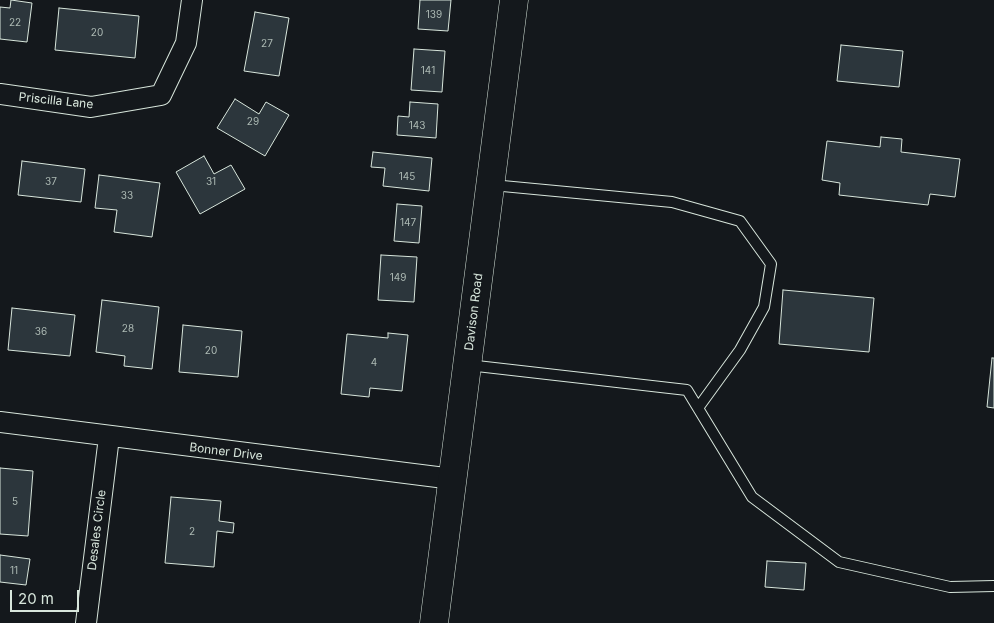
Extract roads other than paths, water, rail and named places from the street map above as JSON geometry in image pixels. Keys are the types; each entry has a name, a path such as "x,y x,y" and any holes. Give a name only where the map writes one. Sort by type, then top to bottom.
{"street":[{"name":"Priscilla Lane","path":"0,94 91,107 161,95 186,43 192,0"},
{"name":"Davison Road","path":"434,623 514,0"},
{"name":"Bonner Drive","path":"0,422 453,479"},
{"name":"Desales Circle","path":"86,623 109,437"}],"lane":[{"path":"491,184 672,202 740,221 771,264 764,307 740,350 698,408"},
{"path":"467,365 686,390 752,496 839,562 950,587 994,586"}]}
